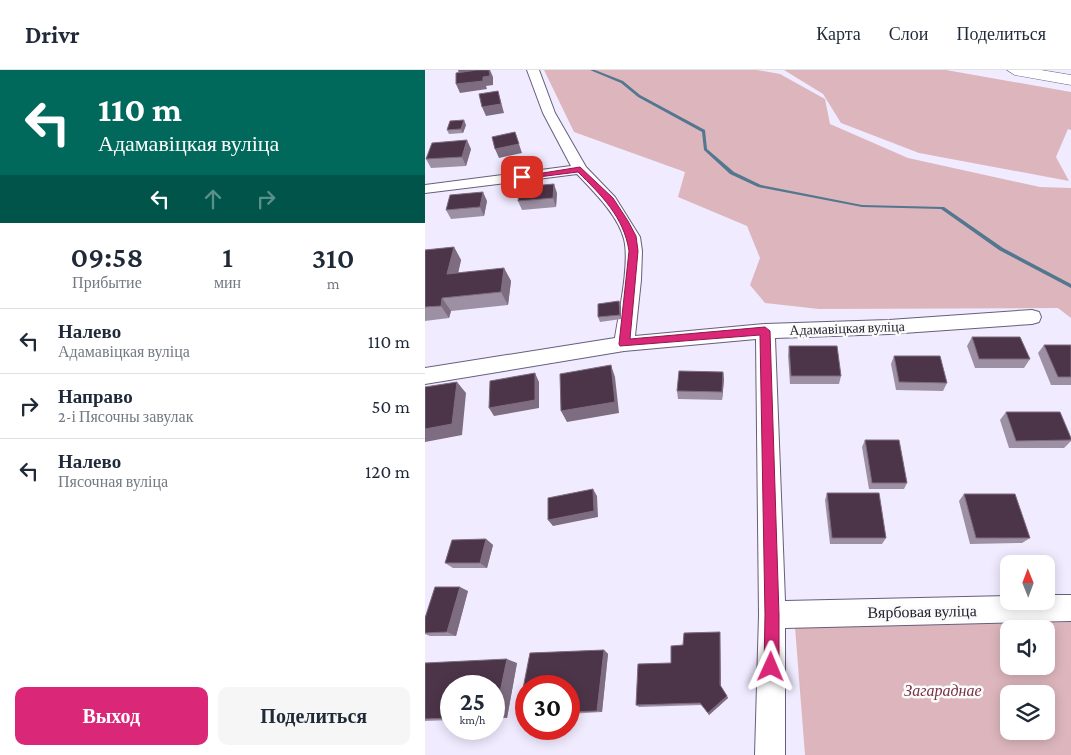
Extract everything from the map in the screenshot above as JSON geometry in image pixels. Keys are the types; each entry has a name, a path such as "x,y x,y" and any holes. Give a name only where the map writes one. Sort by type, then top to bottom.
{"main road":[{"path":"1015,70 1071,80"}],"street":[{"path":"533,70 549,113 580,169 610,200 632,236 634,251 632,280 624,344"},
{"path":"425,189 580,169"},
{"name":"Адамавіцкая вуліца","path":"425,376 624,344 765,331 889,327 1032,317"},
{"path":"765,331 772,615 770,755"},
{"name":"Вярбовая вуліца","path":"772,615 1071,608"}],"green space":[{"path":"544,70 757,70 780,74 825,99 830,124 908,158 1040,187 1071,188 1071,318 1058,308 819,309 765,303 750,285 760,258 747,226 678,197 685,172 574,132"},
{"path":"784,70 946,70 1071,92 1071,130 1068,129 1056,157 1069,181 919,153 841,123 823,94"},
{"name":"Загараднае","path":"1055,622 1071,622 1071,755 805,755 795,627 1000,623 1000,675 1055,675"}],"building":[{"path":"489,70 490,76 483,77 483,81 456,84 456,73"},
{"path":"498,91 501,104 482,107 479,94"},
{"path":"464,120 461,129 447,130 450,121"},
{"path":"515,132 519,144 495,149 492,137"},
{"path":"467,140 462,157 426,159 432,143"},
{"path":"554,184 553,198 518,201 520,187"},
{"path":"483,192 480,207 446,210 450,195"},
{"path":"454,247 447,274 504,268 501,292 442,298 441,306 425,307 425,250"},
{"path":"619,301 620,315 598,317 598,304"},
{"path":"972,337 1020,337 1030,359 979,359"},
{"path":"1044,345 1071,345 1071,377 1058,377"},
{"path":"789,346 837,346 841,376 791,376"},
{"path":"894,356 940,356 947,383 899,382"},
{"path":"611,365 615,402 561,411 560,374"},
{"path":"679,371 723,372 722,392 677,391"},
{"path":"535,373 535,400 489,408 490,381"},
{"path":"457,382 452,424 425,429 425,387"},
{"path":"1006,412 1060,412 1071,440 1016,441"},
{"path":"865,440 899,440 907,483 872,483"},
{"path":"593,489 594,511 548,520 548,498"},
{"path":"827,493 879,493 886,538 832,538"},
{"path":"964,494 1015,494 1030,538 976,538"},
{"path":"486,539 480,563 445,563 452,540"},
{"path":"435,587 460,587 447,632 425,633 425,618"},
{"path":"720,632 720,685 727,696 708,713 700,703 636,705 638,664 671,663 671,646 683,645 684,633"},
{"path":"604,650 597,711 580,712 580,675 526,675 530,653"},
{"path":"507,659 504,675 440,675 440,718 425,719 425,663"}],"waterway":[{"path":"592,70 622,82 639,96 704,131 705,149 732,173 760,186 862,206 942,208 1001,249 1071,286"}],"route":[{"path":"522,177 580,169 610,200 625,223 632,236 634,251 624,344 765,331 772,615 771,667"}]}
